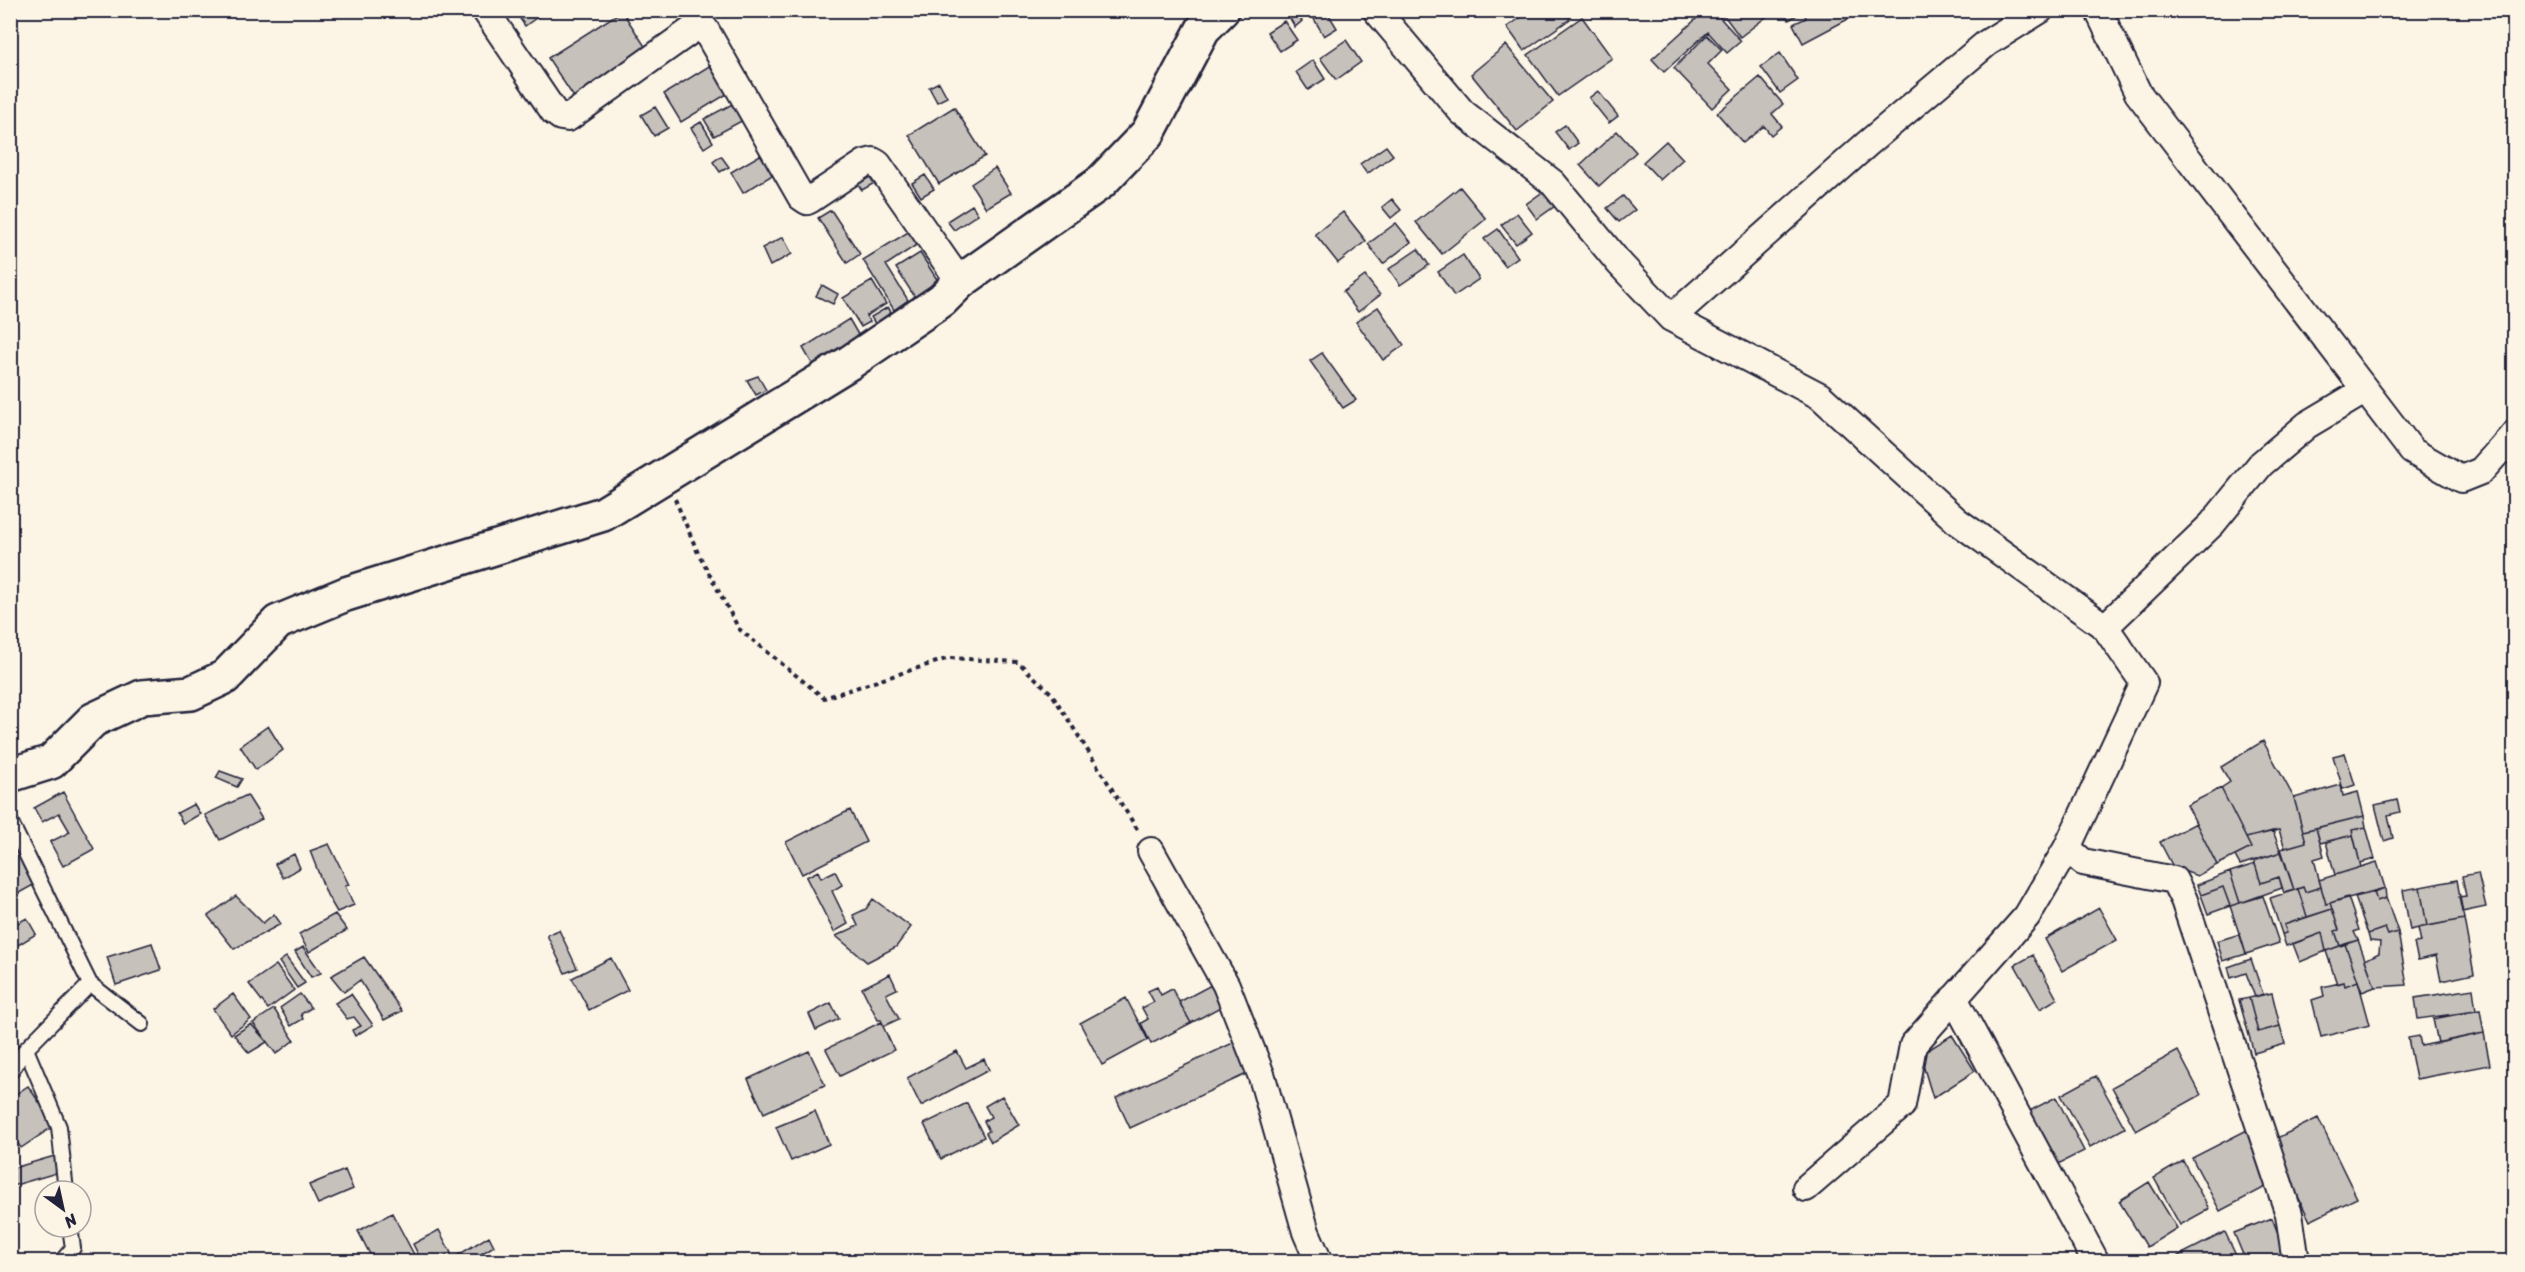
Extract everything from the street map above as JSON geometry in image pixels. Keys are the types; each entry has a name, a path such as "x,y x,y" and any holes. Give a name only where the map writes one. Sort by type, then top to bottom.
{"street":[{"path":"485,10 554,112 561,117 568,118 696,27 705,29 801,197 807,201 811,199 865,163 873,161 878,164 960,282"},
{"path":"10,776 51,762 93,720 142,697 191,693 225,677 278,622 346,594 603,514 849,363 942,300 960,282 1100,183 1148,133 1203,29 1222,10"},
{"path":"1376,10 1462,112 1553,183 1618,263 1671,318 1820,396 1957,521 2104,627 2144,682 2067,848 2027,916 1912,1045 1902,1105 1806,1188"},
{"path":"1671,318 1867,144 1987,43 2040,10"},
{"path":"2098,10 2138,93 2412,451 2461,479 2481,471 2514,434"},
{"path":"2104,627 2212,524 2261,464 2307,425 2364,391"},
{"path":"2067,848 2083,862 2174,880 2184,900 2289,1214 2296,1262"},
{"path":"1150,851 1226,985 1262,1077 1306,1232 1320,1262"},
{"path":"1954,998 2096,1262"}],"lane":[{"path":"10,821 90,984 142,1024"},
{"path":"10,1072 26,1049 90,984"},
{"path":"26,1049 59,1127 65,1179"},
{"path":"61,1262 73,1248 72,1239"}],"path":[{"path":"664,476 698,553 739,629 824,698 949,658 1018,662 1052,694 1150,851"}],"building":[{"path":"520,10 547,10 525,26 516,13"},
{"path":"1317,10 1326,10 1337,28 1324,36 1311,14"},
{"path":"1532,10 1564,10 1570,19 1524,51 1507,27"},
{"path":"1706,10 1713,10 1741,41 1727,53 1708,32 1664,72 1652,59"},
{"path":"1720,10 1761,10 1766,17 1740,37"},
{"path":"1783,10 1803,10 1803,11 1789,20"},
{"path":"1803,10 1865,10 1803,43 1793,24 1806,18"},
{"path":"622,11 648,51 575,99 548,58"},
{"path":"1296,12 1302,21 1295,27 1289,17"},
{"path":"1582,17 1612,58 1558,96 1528,55"},
{"path":"1284,21 1297,40 1280,51 1267,32"},
{"path":"1707,35 1722,50 1708,64 1732,89 1712,108 1674,68"},
{"path":"1346,40 1361,62 1336,80 1320,58"},
{"path":"1506,45 1553,102 1517,131 1471,74"},
{"path":"1780,53 1798,80 1780,93 1761,67"},
{"path":"1313,60 1325,79 1308,90 1296,72"},
{"path":"714,63 732,91 681,122 664,94"},
{"path":"1760,77 1783,104 1772,114 1782,126 1771,135 1764,126 1743,143 1717,113"},
{"path":"939,82 947,97 937,102 929,87"},
{"path":"1598,91 1618,116 1609,123 1589,98"},
{"path":"738,101 747,118 714,136 704,119"},
{"path":"655,107 668,128 654,136 641,115"},
{"path":"954,107 985,156 939,184 909,135"},
{"path":"701,122 713,142 704,148 691,128"},
{"path":"1565,125 1578,143 1569,150 1555,132"},
{"path":"1617,131 1636,152 1599,186 1580,165"},
{"path":"1666,141 1683,159 1660,180 1643,162"},
{"path":"1386,146 1393,155 1367,174 1360,164"},
{"path":"767,151 779,171 743,193 731,172"},
{"path":"721,156 729,167 720,172 713,162"},
{"path":"995,168 1011,193 986,208 971,184"},
{"path":"870,169 878,181 862,190 854,179"},
{"path":"925,175 934,189 921,197 912,183"},
{"path":"1551,186 1562,201 1537,219 1526,204"},
{"path":"1460,187 1486,219 1442,254 1416,222"},
{"path":"1623,196 1635,210 1619,222 1607,208"},
{"path":"1392,199 1401,210 1391,218 1382,207"},
{"path":"972,205 978,214 954,230 947,221"},
{"path":"831,210 860,254 847,263 818,218"},
{"path":"1343,212 1366,241 1338,263 1315,234"},
{"path":"1517,213 1532,232 1516,244 1501,225"},
{"path":"1396,223 1411,242 1383,264 1368,244"},
{"path":"913,229 921,242 886,265 908,300 894,310 863,260"},
{"path":"1498,229 1518,257 1505,266 1484,239"},
{"path":"783,237 792,254 770,266 762,248"},
{"path":"1418,249 1429,265 1400,285 1389,269"},
{"path":"920,253 942,287 918,302 896,268"},
{"path":"1463,255 1479,279 1454,296 1438,272"},
{"path":"1365,276 1380,295 1358,312 1343,292"},
{"path":"872,281 886,304 866,316 870,322 861,327 843,298"},
{"path":"822,285 838,294 833,304 816,296"},
{"path":"888,307 895,319 879,330 871,317"},
{"path":"1378,307 1404,345 1383,360 1356,322"},
{"path":"849,319 860,338 814,367 803,348"},
{"path":"1322,353 1356,400 1343,408 1310,361"},
{"path":"758,376 766,390 756,395 747,380"},
{"path":"268,726 283,750 256,770 240,746"},
{"path":"2263,741 2294,798 2306,842 2285,848 2279,830 2246,838 2221,788 2230,782 2221,767"},
{"path":"2345,753 2355,785 2343,789 2333,756"},
{"path":"220,771 242,779 237,787 216,778"},
{"path":"2341,785 2343,796 2358,792 2364,816 2303,831 2294,798"},
{"path":"2221,788 2251,848 2217,865 2187,805"},
{"path":"63,792 94,849 63,866 50,842 70,832 59,813 42,822 34,808"},
{"path":"247,795 262,819 220,840 205,815"},
{"path":"2397,800 2400,812 2388,815 2393,838 2384,841 2375,805"},
{"path":"194,804 200,814 183,824 177,813"},
{"path":"850,810 866,842 802,874 786,842"},
{"path":"2364,816 2366,827 2352,830 2353,835 2320,843 2316,828"},
{"path":"2196,823 2217,865 2197,876 2173,867 2160,842"},
{"path":"2366,827 2375,859 2360,863 2352,830"},
{"path":"2316,828 2324,856 2314,859 2321,887 2305,892 2303,887 2294,890 2281,849 2306,842 2303,831"},
{"path":"2273,831 2281,852 2240,865 2235,856 2251,848 2246,838"},
{"path":"2353,835 2361,867 2335,875 2326,842"},
{"path":"329,844 349,885 345,886 354,905 337,912 327,895 310,851"},
{"path":"16,846 37,883 10,898 10,850"},
{"path":"2281,852 2294,890 2284,893 2279,877 2261,883 2254,861"},
{"path":"294,854 300,868 283,878 275,864"},
{"path":"2377,862 2385,888 2326,904 2319,880"},
{"path":"2255,864 2261,883 2279,877 2282,888 2240,903 2230,872"},
{"path":"818,871 821,878 835,871 842,885 832,891 848,924 834,932 806,877"},
{"path":"2230,872 2240,903 2230,906 2223,887 2201,895 2197,885"},
{"path":"2478,873 2486,907 2462,912 2459,897 2466,896 2462,876"},
{"path":"2457,880 2464,919 2427,926 2420,887"},
{"path":"2223,887 2230,906 2208,914 2201,895"},
{"path":"2303,887 2305,892 2321,887 2326,904 2330,903 2332,909 2307,917 2298,889"},
{"path":"2420,887 2427,926 2410,930 2403,890"},
{"path":"2385,888 2386,898 2377,901 2374,892"},
{"path":"2298,889 2307,917 2284,925 2287,933 2282,934 2270,898"},
{"path":"2374,892 2377,901 2386,898 2398,932 2388,935 2385,928 2368,934 2355,897"},
{"path":"236,896 263,923 274,914 281,924 234,949 208,916"},
{"path":"2263,896 2279,943 2246,954 2230,906"},
{"path":"2348,897 2359,930 2354,932 2358,940 2340,946 2335,931 2339,930 2330,903"},
{"path":"873,899 911,927 896,947 867,962 836,936 858,926 853,915 866,909"},
{"path":"2099,908 2117,940 2062,971 2045,939"},
{"path":"2332,909 2339,930 2335,931 2340,946 2326,951 2322,933 2286,946 2282,934 2287,933 2284,925"},
{"path":"335,914 347,930 309,952 299,934"},
{"path":"27,918 36,934 10,950 10,927"},
{"path":"2464,919 2474,974 2441,981 2436,956 2418,960 2414,943 2421,942 2418,928"},
{"path":"2385,928 2388,935 2398,932 2407,985 2375,987 2365,960 2379,953 2380,942 2370,941 2368,934"},
{"path":"559,930 577,968 565,973 547,935"},
{"path":"2322,933 2326,951 2300,962 2293,944"},
{"path":"2240,934 2246,954 2223,961 2217,941"},
{"path":"2358,940 2375,987 2362,992 2345,944"},
{"path":"152,943 161,970 116,985 107,957"},
{"path":"2345,944 2358,981 2345,986 2344,982 2337,984 2326,951"},
{"path":"303,947 321,973 311,977 295,952"},
{"path":"2033,955 2057,999 2040,1009 2015,965"},
{"path":"286,957 305,983 297,988 279,962"},
{"path":"364,957 402,1011 384,1020 360,980 344,992 331,976"},
{"path":"611,958 628,990 589,1010 572,978"},
{"path":"2251,959 2263,994 2255,997 2246,973 2231,978 2228,967"},
{"path":"276,965 294,990 268,1009 249,984"},
{"path":"890,974 897,989 886,994 899,1019 884,1026 881,1020 878,1020 862,988"},
{"path":"2358,981 2370,1025 2321,1037 2312,1000 2324,996 2322,987 2344,982 2345,986"},
{"path":"1213,984 1224,1005 1191,1023 1179,1002"},
{"path":"1157,987 1161,995 1172,989 1191,1023 1151,1044 1141,1023 1148,1019 1142,1008 1154,1002 1148,991"},
{"path":"2473,989 2476,1011 2418,1019 2415,998"},
{"path":"2272,993 2280,1026 2258,1032 2249,998"},
{"path":"233,994 251,1019 231,1034 213,1009"},
{"path":"300,994 311,1008 301,1014 303,1019 291,1026 280,1008"},
{"path":"351,994 373,1025 355,1036 352,1030 361,1026 354,1017 347,1019 335,1003"},
{"path":"1126,998 1148,1040 1102,1065 1080,1023"},
{"path":"2249,998 2258,1032 2280,1026 2285,1044 2254,1053 2239,1000"},
{"path":"831,1003 839,1019 816,1030 809,1014"},
{"path":"274,1009 294,1040 276,1054 253,1023"},
{"path":"2480,1010 2484,1033 2438,1043 2433,1019"},
{"path":"881,1022 894,1050 840,1076 826,1049"},
{"path":"251,1024 267,1042 249,1053 234,1035"},
{"path":"2484,1033 2490,1065 2416,1079 2408,1038 2419,1036 2421,1046"},
{"path":"1952,1035 1975,1071 1933,1098 1920,1055"},
{"path":"1237,1041 1251,1072 1130,1128 1116,1098"},
{"path":"809,1051 825,1085 764,1113 748,1079"},
{"path":"957,1051 966,1068 984,1059 989,1070 921,1106 907,1078"},
{"path":"2178,1051 2201,1095 2136,1131 2112,1087"},
{"path":"2096,1076 2125,1128 2090,1147 2061,1095"},
{"path":"28,1086 55,1125 21,1148 10,1132 10,1098"},
{"path":"1002,1096 1019,1125 991,1142 986,1133 989,1131 984,1121 991,1117 985,1106"},
{"path":"2056,1097 2084,1151 2050,1168 2022,1115"},
{"path":"967,1103 984,1137 941,1159 924,1124"},
{"path":"815,1111 829,1144 791,1161 776,1127"},
{"path":"2318,1118 2357,1198 2310,1221 2271,1141"},
{"path":"2249,1129 2277,1181 2220,1211 2192,1158"},
{"path":"58,1155 63,1171 12,1186 10,1169"},
{"path":"2183,1161 2209,1209 2180,1225 2154,1178"},
{"path":"345,1170 353,1189 318,1204 309,1185"},
{"path":"2149,1182 2177,1228 2147,1247 2119,1201"},
{"path":"392,1213 418,1262 374,1262 358,1231"},
{"path":"2272,1218 2289,1262 2246,1262 2234,1233"},
{"path":"439,1230 451,1253 434,1262 422,1262 413,1244"},
{"path":"2225,1232 2239,1262 2181,1262 2178,1256"},
{"path":"489,1236 494,1246 478,1256 482,1262 447,1262"}]}
